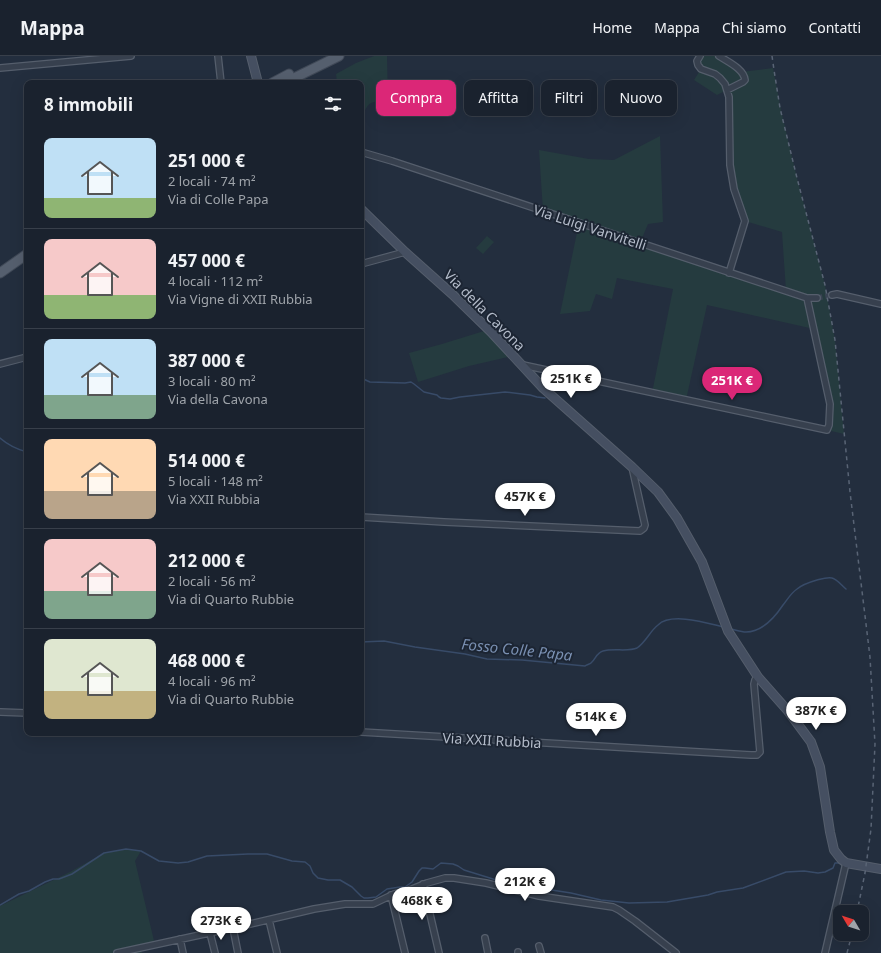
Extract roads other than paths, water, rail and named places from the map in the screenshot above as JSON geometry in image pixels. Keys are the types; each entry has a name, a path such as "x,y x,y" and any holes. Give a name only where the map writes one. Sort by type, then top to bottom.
{"main road":[{"path":"251,56 257,80"},
{"path":"278,80 324,56"},
{"path":"290,80 339,56"},
{"name":"Via della Cavona","path":"364,212 492,332 543,388 658,492 677,518 702,562 727,628 758,677 788,711 811,742 820,767 834,850 846,863"},
{"path":"0,266 24,249"},
{"path":"0,273 24,256"},
{"path":"0,273 24,263"},
{"path":"846,863 880,867"}],"street":[{"path":"0,68 130,56"},
{"path":"218,56 221,80"},
{"path":"700,56 697,61 698,66 720,78 728,90 729,97 730,165 734,189 745,220 729,273"},
{"path":"719,56 741,72 745,78 743,82 728,90"},
{"name":"Via Luigi Vanvitelli","path":"364,154 807,298 817,298"},
{"path":"364,263 405,252"},
{"path":"832,295 837,294 881,304"},
{"path":"522,365 827,430 829,425 830,404 807,298"},
{"path":"0,364 24,358"},
{"path":"364,517 640,531 645,526 632,467"},
{"name":"Via XXII Rubbia","path":"364,732 751,755 760,752 754,684 758,677"},
{"path":"0,712 24,713"},
{"path":"825,953 846,863"},
{"path":"117,953 141,950 311,910 341,905 373,904 392,895 423,884 443,878 454,878 486,883 538,896 612,907 626,915 676,953"},
{"path":"423,884 439,953"},
{"path":"392,895 406,953"},
{"path":"269,920 277,953"},
{"path":"233,928 238,953"},
{"path":"210,933 215,953"},
{"path":"485,938 488,953"},
{"path":"180,940 183,953"},
{"path":"539,946 540,953"}],"waterway":[{"path":"364,379 370,382 411,382 424,392 437,395 441,398 450,399 505,392 545,398"},
{"path":"0,438 6,443 24,451"},
{"name":"Fosso Colle Papa","path":"731,629 746,632 763,627 776,614 793,592 809,582 824,578 832,578 838,581 846,589"},
{"name":"Fosso Colle Papa","path":"364,642 384,641 487,659 522,660 585,666 591,663 599,653 603,651 630,650 637,648 643,643 655,627 664,621 671,619 699,621 724,627"},
{"path":"0,905 45,882 72,874 104,853 126,849 141,851 159,861 178,863 188,862 207,856 267,854 292,861 305,862 310,866 313,873 318,878 340,880 352,887 364,898 376,897 387,889 405,887 412,882 422,868 433,869 441,863 453,864 464,870 519,886 571,893 601,900 629,903 667,902 708,895 743,888 786,872 825,872 833,868 835,863 841,864"}],"tunnel":[{"path":"817,298 832,295"}],"railway":[{"path":"772,56 780,108 825,285 835,340 850,492 870,657 875,744 871,829 865,873 858,905"},
{"path":"847,953 850,941"}]}
